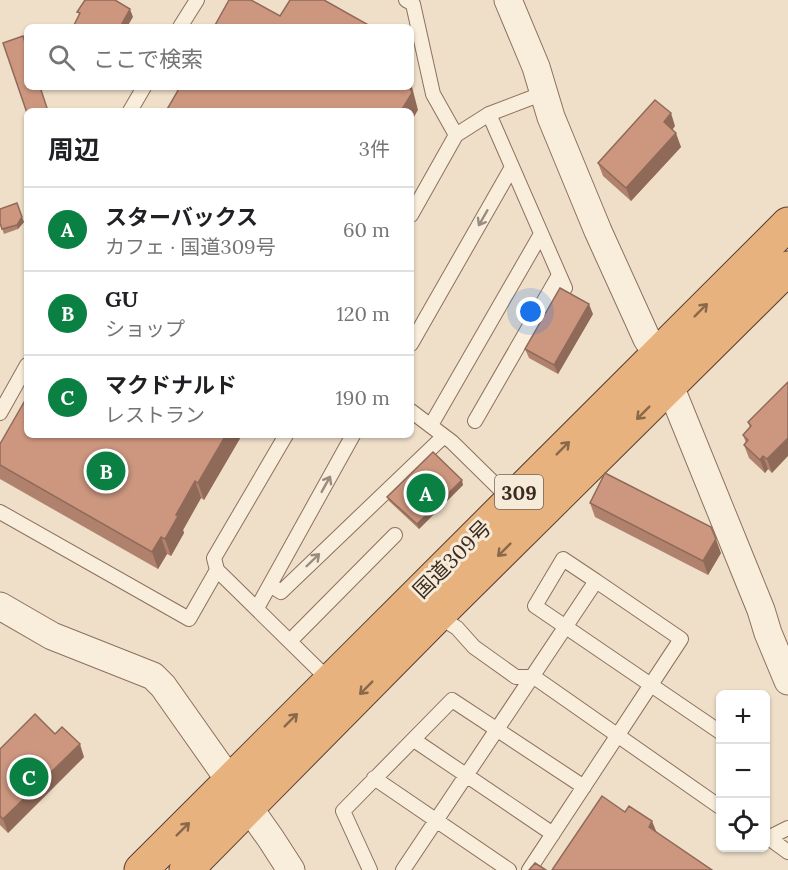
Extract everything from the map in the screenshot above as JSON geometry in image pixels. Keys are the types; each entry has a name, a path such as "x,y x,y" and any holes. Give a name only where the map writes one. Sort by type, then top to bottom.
{"highway":[{"name":"国道309号","path":"186,870 330,681 788,224"},
{"name":"国道309号","path":"141,870 247,787 437,616 788,268"}],"street":[{"path":"508,0 536,67 551,117 598,231 647,339 657,354 788,681"},
{"path":"0,606 52,636 153,676 247,787 291,870"}],"lane":[{"path":"182,24 197,0"},
{"path":"406,0 413,4 433,94 456,135"},
{"path":"131,108 142,90"},
{"path":"414,210 456,135 489,114 544,93"},
{"path":"489,114 565,288"},
{"path":"414,339 512,167"},
{"path":"431,425 541,234"},
{"path":"475,421 559,274"},
{"path":"0,413 24,370"},
{"path":"414,413 444,436 511,500"},
{"path":"270,585 280,592 444,436"},
{"path":"284,438 214,558 217,570 330,681"},
{"path":"257,608 351,438"},
{"path":"0,512 189,619 217,570"},
{"path":"295,646 395,535"},
{"path":"529,870 584,788 652,684 681,639 563,560 535,606 652,684 716,729"},
{"path":"403,870 596,581"},
{"path":"437,616 457,628 474,647 516,677 534,677 716,804"},
{"path":"370,870 343,811 452,700 584,788"},
{"path":"414,740 552,834"},
{"path":"374,778 509,870"},
{"path":"770,835 788,828"},
{"path":"770,840 788,852"}],"building":[{"path":"85,0 115,0 130,9 122,24 74,24 80,13 77,12"},
{"path":"229,0 251,0 280,16 290,0 324,0 367,24 216,24"},
{"path":"23,36 24,90 41,90 47,108 25,108 3,43"},
{"path":"178,90 411,90 412,93 403,108 168,108"},
{"path":"655,100 671,113 664,122 676,133 626,188 598,163"},
{"path":"17,203 22,217 17,225 2,229 0,209"},
{"path":"560,288 589,304 554,365 525,349"},
{"path":"788,382 788,438 767,459 763,456 760,460 744,445 748,440 743,435 751,426 748,422"},
{"path":"24,402 24,438 224,438 198,483 195,481 165,539 161,537 152,552 0,465 0,444"},
{"path":"433,452 462,480 417,524 387,497"},
{"path":"605,473 711,527 716,539 703,561 590,503"},
{"path":"35,714 55,734 62,727 80,744 3,819 0,816 0,749"},
{"path":"602,796 625,812 629,806 652,821 649,827 712,870 552,870"},
{"path":"535,863 546,870 529,870"}],"place":[{"name":"GU","path":"106,471"},
{"name":"スターバックス","path":"426,493"},
{"name":"マクドナルド","path":"29,777"}]}
